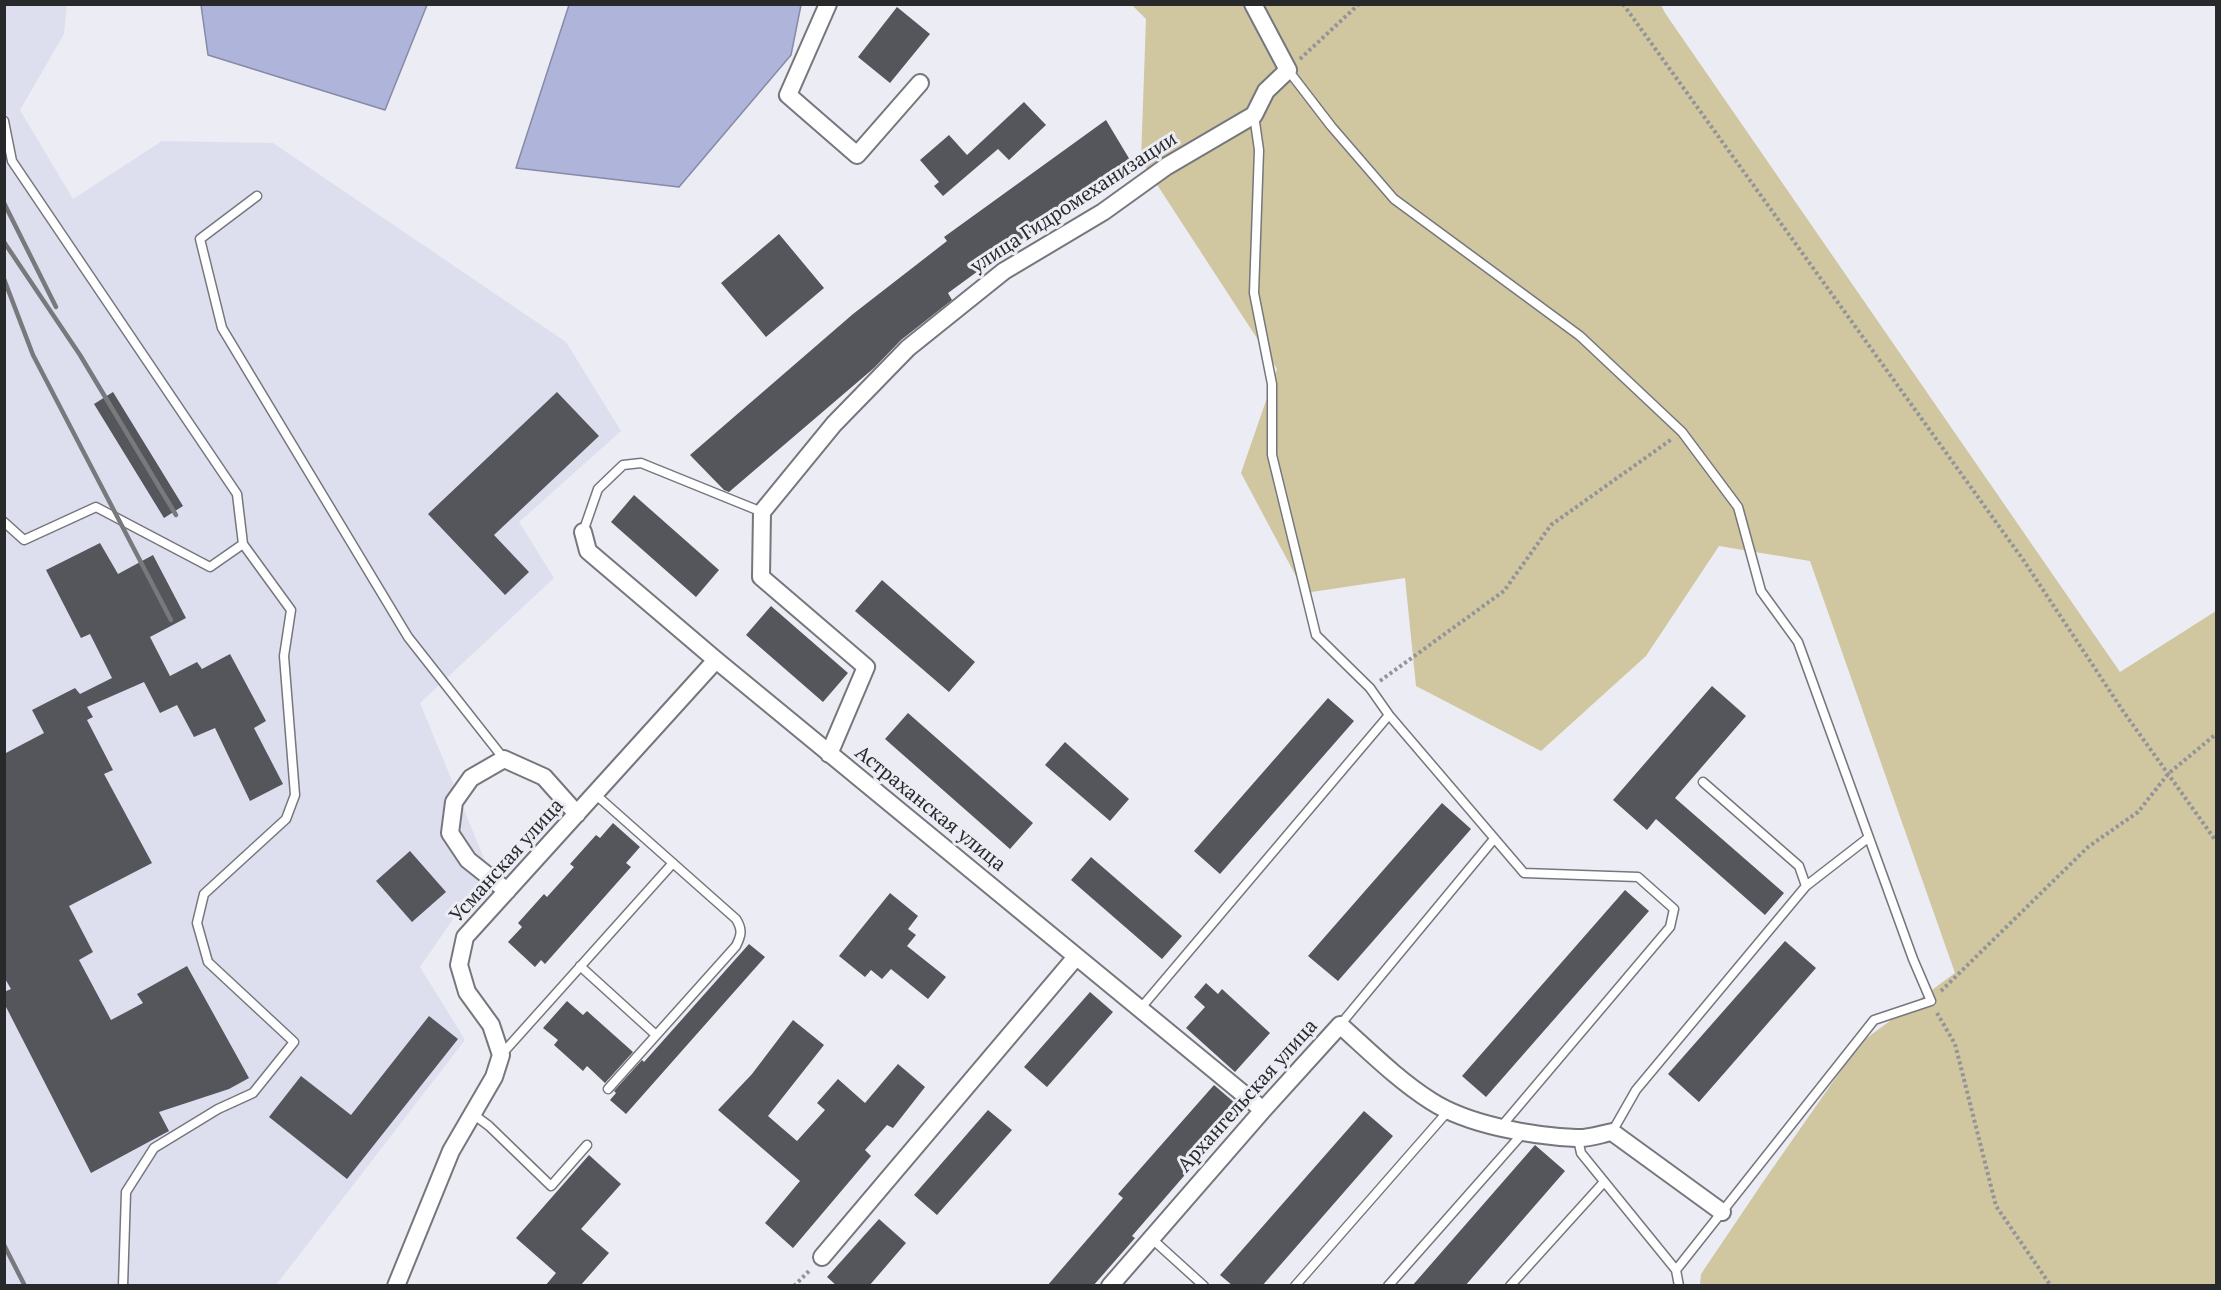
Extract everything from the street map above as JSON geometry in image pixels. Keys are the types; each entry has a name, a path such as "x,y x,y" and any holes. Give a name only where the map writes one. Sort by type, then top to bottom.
{"street":[{"path":"828,4 788,95 857,155 920,82"},
{"path":"1253,4 1288,70 1266,91 1254,115"},
{"name":"улица Гидромеханизации","path":"762,512 834,424 908,348 1004,271 1103,212 1167,166 1254,115"},
{"path":"762,512 761,577 866,667 829,754"},
{"name":"Астраханская улица","path":"583,532 588,551 716,660 1263,1110"},
{"name":"Усманская улица","path":"501,1055 491,1025 467,992 459,965 465,937 716,660"},
{"path":"507,891 468,860 450,833 454,802 471,778 504,759 544,777 577,814"},
{"path":"822,1257 1076,957"},
{"name":"Архангельская улица","path":"1110,1286 1340,1025 1399,1077 1432,1102 1449,1110 1500,1128 1525,1132 1578,1139 1612,1132"},
{"path":"396,1286 451,1151 494,1077 501,1055"},
{"path":"1612,1132 1722,1212"}],"lane":[{"path":"1288,70 1331,126 1394,199 1580,336 1682,432 1738,507 1761,591 1798,642 1868,838 1931,1001 1874,1020 1676,1270"},
{"path":"1254,115 1258,150 1254,293 1272,384 1272,455 1316,635 1370,688 1389,715 1524,873 1638,877 1674,909 1670,927 1500,1128"},
{"path":"4,121 12,160 237,494 243,544 291,610 284,657 295,795 286,819 204,894 197,922 208,962 294,1042 253,1093 218,1109 153,1148 126,1192 123,1286"},
{"path":"257,196 200,239 222,328 408,637 504,759"},
{"path":"583,532 598,489 623,465 641,463 762,512"},
{"path":"4,522 24,540 96,507 210,567 243,544"},
{"path":"1140,1009 1389,715"},
{"path":"1703,782 1799,866 1806,886"},
{"path":"595,794 736,919 742,928 735,946 608,1089"},
{"path":"1612,1132 1636,1090 1806,886 1868,838"},
{"path":"1340,1025 1494,839"},
{"path":"501,1055 673,863"},
{"path":"580,966 656,1035"},
{"path":"1295,1286 1449,1110"},
{"path":"473,1114 489,1126 551,1186 587,1144"},
{"path":"1388,1286 1525,1132"},
{"path":"1578,1139 1581,1153 1676,1270 1679,1286"},
{"path":"1510,1286 1604,1182"},
{"path":"1151,1238 1204,1286"}],"path":[{"path":"1288,70 1359,4"},
{"path":"1623,4 2024,561 2123,711 2217,841"},
{"path":"1370,688 1504,591 1551,525 1682,432"},
{"path":"2051,1286 1996,1206 1954,1044 1931,1001 2088,848 2138,812 2168,774 2217,734"}],"shaded area":[{"path":"67,4 64,34 20,110 73,199 162,141 273,143 566,342 621,431 519,522 554,578 420,703 488,868 420,967 465,1040 276,1285 5,1286 4,5"},
{"path":"1132,5 1661,5 2120,672 2216,611 2216,1285 1700,1285 1701,1274 1860,1043 1955,973 1810,561 1719,546 1646,656 1541,751 1416,686 1405,578 1305,593 1241,473 1277,369 1141,160 1146,19"}],"water":[{"path":"201,4 427,5 385,110 208,55"},
{"path":"569,4 801,5 791,55 679,187 516,168"}],"building":[{"path":"897,7 930,34 890,83 858,57"},
{"path":"1024,102 1046,125 1009,160 998,149 943,196 934,186 939,182 920,160 949,135 967,155"},
{"path":"1106,120 1130,160 948,293 952,300 901,340 874,368 729,492 724,490 690,455 853,314 947,241 944,237"},
{"path":"779,234 824,288 766,337 721,283"},
{"path":"113,392 183,506 164,518 94,404"},
{"path":"557,392 599,436 494,535 529,572 505,595 428,514"},
{"path":"634,495 719,570 696,597 611,522"},
{"path":"100,543 118,574 153,555 186,618 150,637 170,676 197,662 202,669 230,654 266,721 254,728 283,784 250,801 215,728 194,737 177,705 160,713 144,682 87,707 93,717 87,720 113,770 104,774 152,863 69,906 93,952 79,960 111,1020 143,1003 137,994 187,966 249,1078 229,1089 159,1112 169,1131 91,1173 4,1003 4,992 11,989 4,977 4,754 44,733 32,710 75,688 80,694 112,678 90,634 81,638 46,570"},
{"path":"882,580 975,662 949,692 855,611"},
{"path":"771,606 848,673 823,702 746,635"},
{"path":"1712,686 1746,716 1675,798 1784,893 1765,915 1656,819 1647,830 1613,800"},
{"path":"1328,698 1354,721 1220,874 1194,851"},
{"path":"908,713 1033,823 1010,849 885,739"},
{"path":"1065,742 1129,799 1110,821 1045,765"},
{"path":"1442,803 1471,829 1338,981 1308,956"},
{"path":"613,823 640,847 626,863 631,867 545,964 541,960 535,967 508,942 522,927 518,923 544,894 547,897 574,867 570,864 596,835 600,838"},
{"path":"410,851 446,892 412,922 376,881"},
{"path":"1091,857 1182,936 1162,959 1071,880"},
{"path":"1625,890 1649,911 1486,1097 1462,1076"},
{"path":"890,893 918,916 908,929 916,935 907,946 946,977 928,999 891,969 882,979 871,970 865,977 839,956"},
{"path":"1785,941 1816,968 1699,1102 1668,1074"},
{"path":"749,944 765,957 626,1114 610,1100 616,1093 614,1091 642,1060 644,1062"},
{"path":"1206,983 1218,994 1222,989 1270,1033 1235,1072 1186,1028 1205,1007 1194,997"},
{"path":"1090,992 1113,1012 1047,1087 1024,1067"},
{"path":"567,1001 583,1015 587,1011 633,1052 605,1083 587,1066 583,1071 554,1045 558,1040 543,1028"},
{"path":"429,1016 458,1039 347,1179 269,1117 301,1076 351,1115"},
{"path":"793,1020 824,1045 768,1116 797,1141 825,1110 817,1103 838,1079 865,1103 898,1064 925,1087 893,1128 887,1125 865,1150 871,1156 793,1248 765,1223 800,1181 718,1110 752,1074"},
{"path":"1214,1085 1242,1109 1132,1236 1135,1238 1093,1286 1047,1286 1123,1198 1118,1194"},
{"path":"988,1110 1012,1130 937,1215 914,1195"},
{"path":"1364,1111 1393,1136 1262,1286 1233,1286 1220,1275"},
{"path":"1535,1145 1565,1171 1465,1286 1412,1286"},
{"path":"589,1155 621,1184 581,1229 609,1253 580,1286 545,1286 556,1273 516,1238"},
{"path":"879,1219 906,1243 869,1286 837,1286 827,1277"}],"railway":[{"path":"4,203 56,307"},
{"path":"4,242 80,355 176,515"},
{"path":"4,279 33,355 171,620"},
{"path":"4,1245 25,1286"}]}
